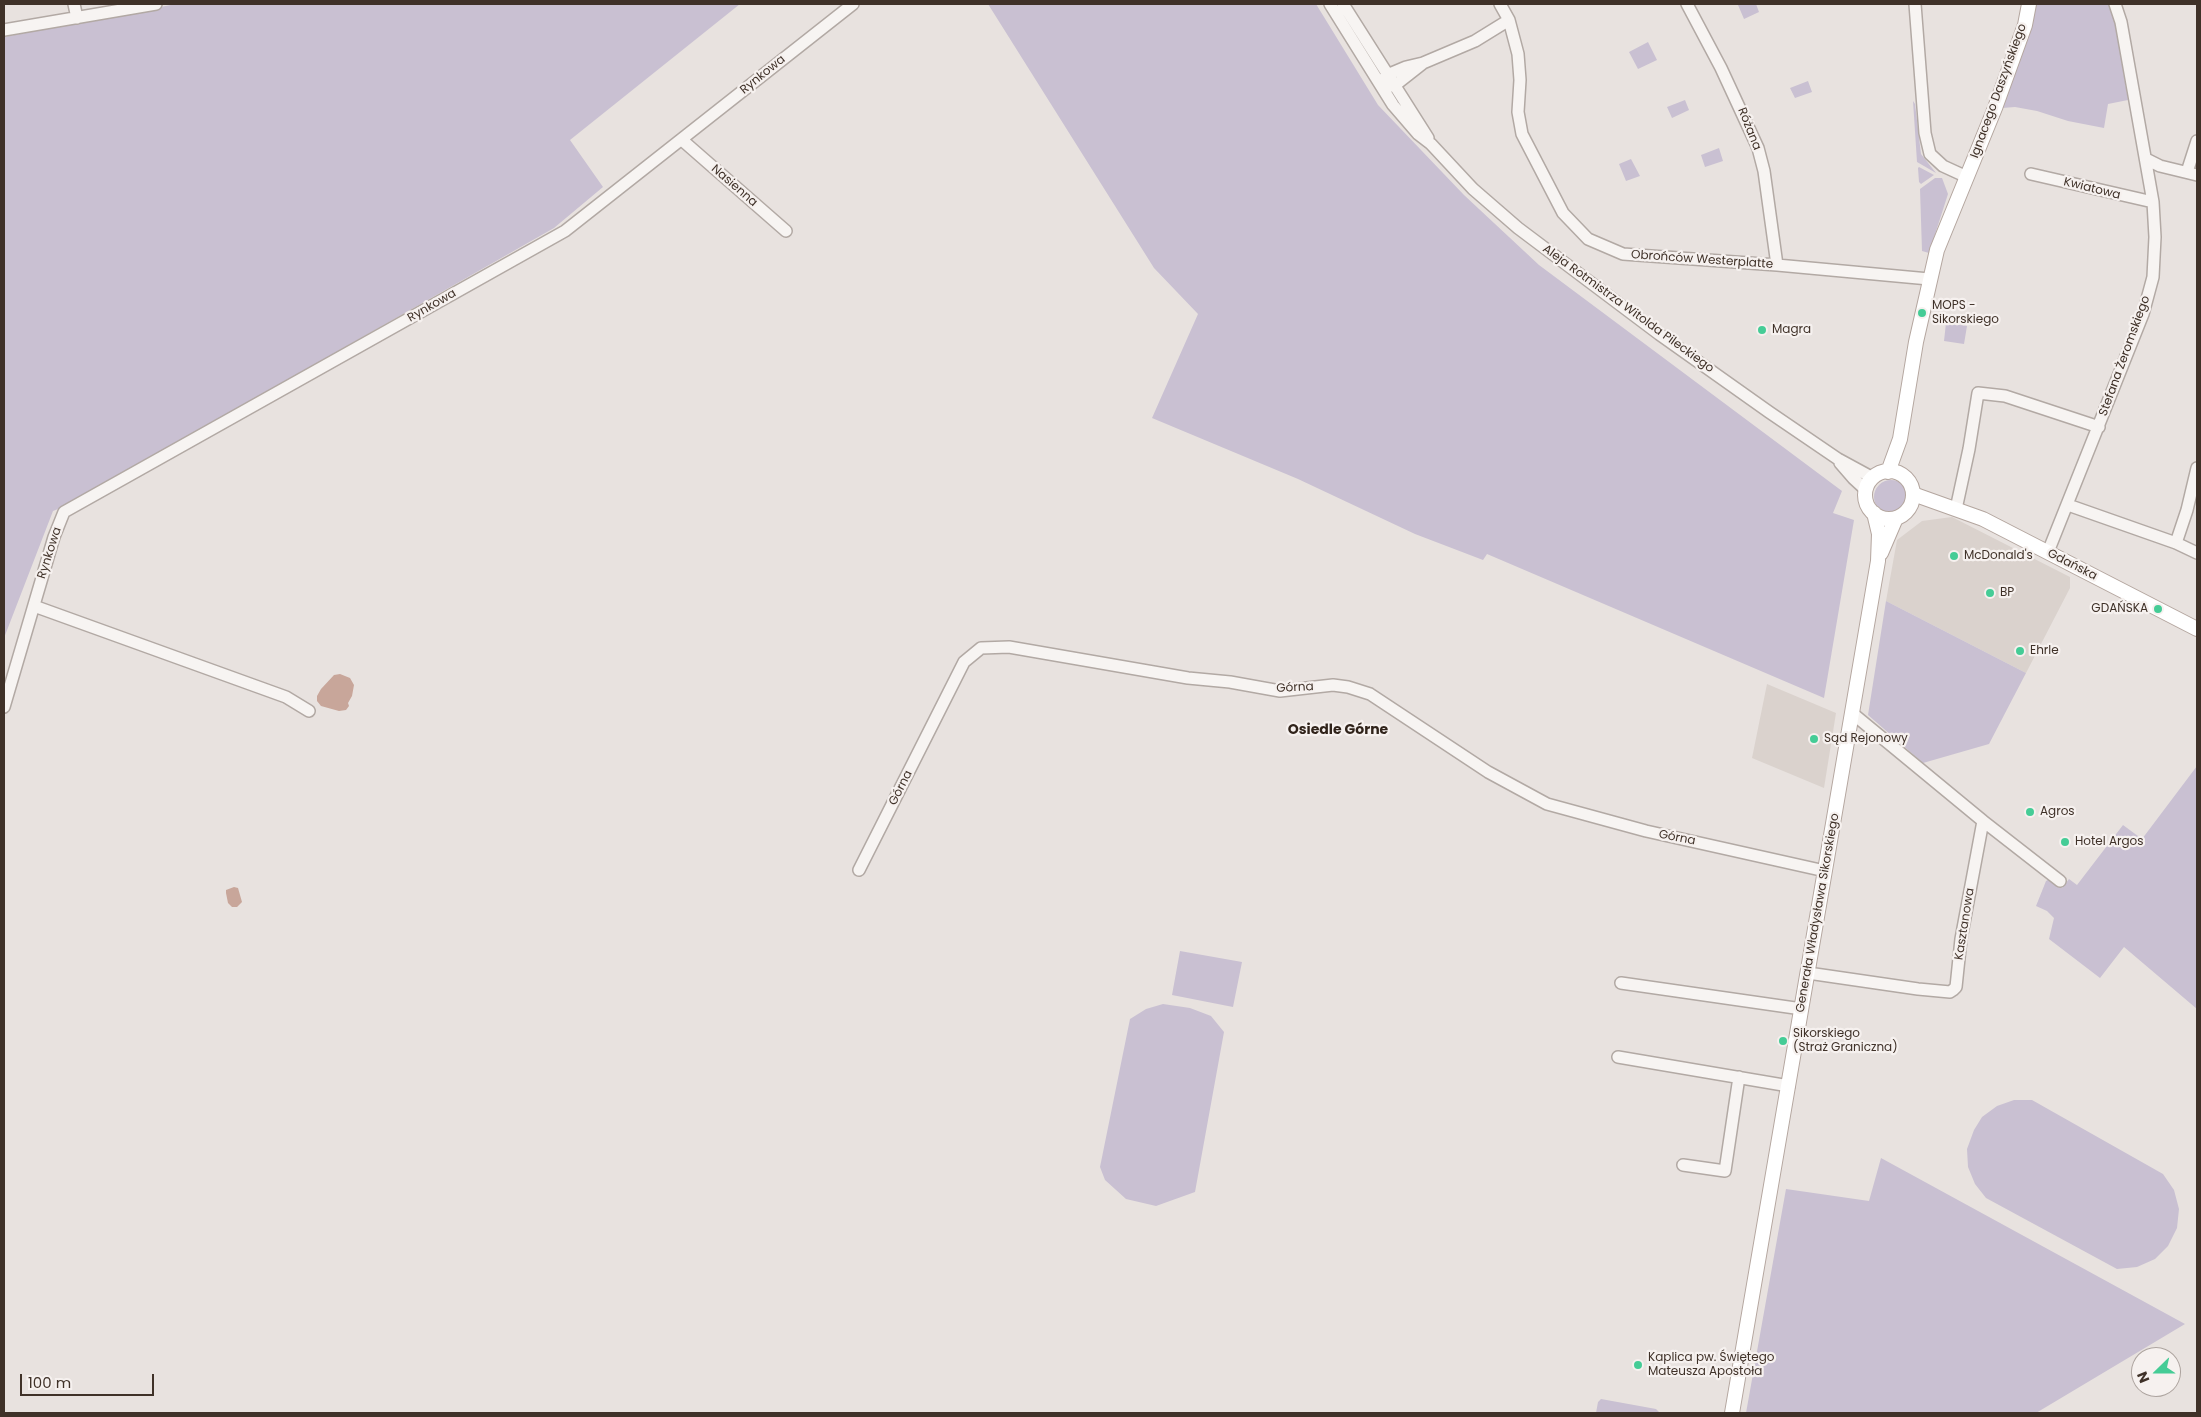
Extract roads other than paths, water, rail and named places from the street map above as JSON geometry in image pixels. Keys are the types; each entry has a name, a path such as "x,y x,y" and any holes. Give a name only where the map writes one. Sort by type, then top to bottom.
{"main road":[{"name":"Ignacego Daszyńskiego","path":"1967,177 2025,25 2029,4"},
{"path":"1888,472 1903,476 1909,482 1913,494 1908,510 1896,518 1884,518 1874,513 1867,503 1870,484 1888,472 1900,439 1916,342 1929,279 1937,250 1967,177"},
{"path":"1900,439 1903,476"},
{"name":"Gdańska","path":"1913,494 1983,519 2197,629"},
{"name":"Gdańska","path":"1908,510 1950,507"},
{"name":"Generała Władysława Sikorskiego","path":"1732,1413 1878,561 1879,534 1874,513"},
{"name":"Generała Władysława Sikorskiego","path":"1878,561 1896,518"}],"street":[{"path":"74,4 77,18"},
{"path":"4,30 156,4"},
{"name":"Rynkowa","path":"4,707 54,537 64,512 565,231 853,4"},
{"name":"Aleja Rotmistrza Witolda Pileckiego","path":"1330,4 1380,86 1411,126 1473,188 1518,228 1667,339 1838,459 1870,484"},
{"name":"Aleja Rotmistrza Witolda Pileckiego","path":"1343,4 1394,86 1423,128 1431,144"},
{"name":"Obrońców Westerplatte","path":"1500,4 1509,20 1518,54 1520,67 1518,112 1522,134 1563,213 1588,239 1623,254 1777,265 1929,279"},
{"name":"Różana","path":"1687,4 1721,68 1758,148 1764,171 1777,265"},
{"path":"1914,4 1925,133 1930,154 1943,166 1967,177"},
{"name":"Stefana Żeromskiego","path":"2048,552 2143,314 2153,277 2155,237 2153,202 2121,22 2115,4"},
{"path":"1380,86 1387,75 1406,67 1423,63 1475,41 1509,20"},
{"path":"1380,86 1394,86 1423,63"},
{"name":"Nasienna","path":"682,140 786,231"},
{"path":"2146,159 2160,166 2192,174 2197,141"},
{"name":"Kwiatowa","path":"2031,174 2153,202"},
{"path":"1950,507 1969,449 1978,393 2005,396 2099,427"},
{"path":"2176,544 2187,510 2197,468"},
{"path":"2068,505 2197,553"},
{"path":"34,606 286,697 309,711"},
{"name":"Górna","path":"859,870 964,662 981,648 1009,647 1188,678 1230,682 1280,691 1333,685 1348,687 1370,694 1488,772 1547,804 1646,831 1825,871"},
{"path":"1852,713 1983,821 2060,881"},
{"name":"Kasztanowa","path":"1808,973 1918,989 1950,992 1956,987 1961,939 1983,821"},
{"path":"1621,983 1802,1009"},
{"path":"1618,1057 1789,1086"},
{"path":"1683,1166 1725,1171 1739,1077"}],"place":[{"name":"MOPS - Sikorskiego","path":"1922,313"},
{"name":"Magra","path":"1762,330"},
{"name":"McDonald's","path":"1954,556"},
{"name":"BP","path":"1990,593"},
{"name":"GDAŃSKA","path":"2158,609"},
{"name":"Ehrle","path":"2020,651"},
{"name":"Sąd Rejonowy","path":"1814,739"},
{"name":"Agros","path":"2030,812"},
{"name":"Hotel Argos","path":"2065,842"},
{"name":"Sikorskiego (Straż Graniczna)","path":"1783,1041"},
{"name":"Kaplica pw. Świętego Mateusza Apostoła","path":"1638,1365"}],"district":[{"name":"Osiedle Górne","path":"1338,730"}]}
